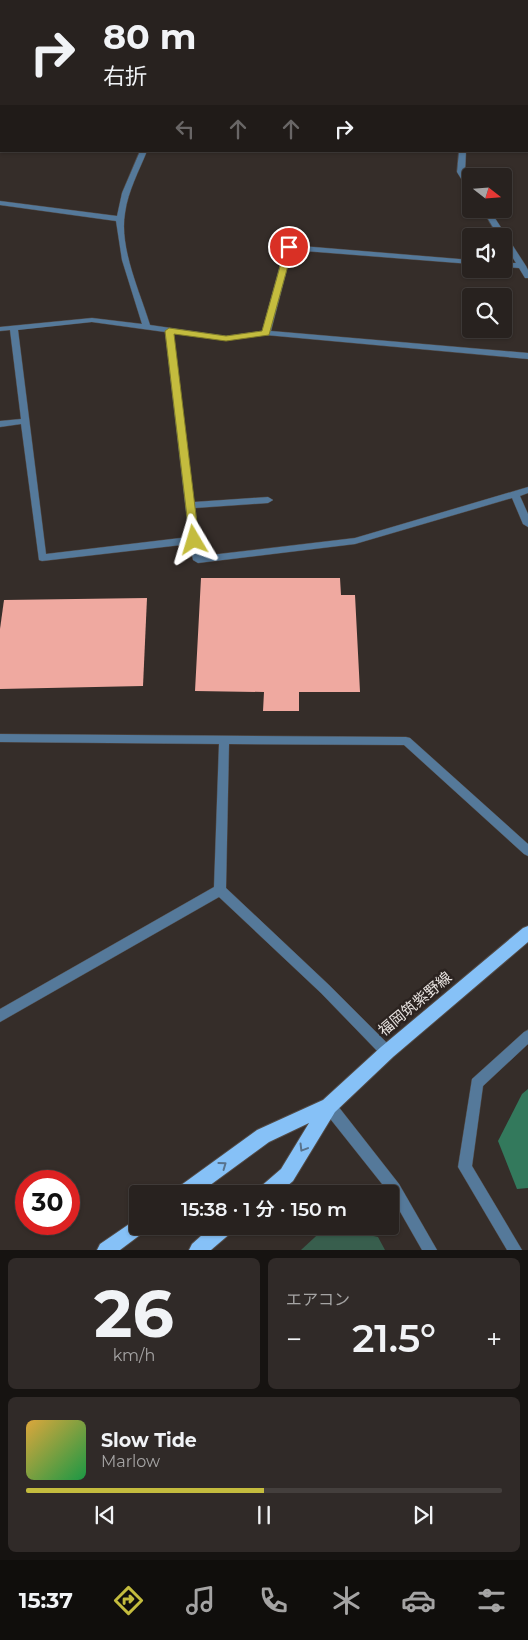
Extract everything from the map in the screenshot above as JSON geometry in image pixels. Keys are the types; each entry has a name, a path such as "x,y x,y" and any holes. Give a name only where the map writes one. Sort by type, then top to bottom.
{"main road":[{"name":"福岡筑紫野線","path":"275,1185 287,1175 328,1106 387,1052 528,933"},
{"name":"福岡筑紫野線","path":"195,1185 263,1136 328,1106"},
{"path":"106,1250 129,1233"},
{"path":"198,1250 216,1235"}],"street":[{"path":"144,152 126,193 120,219 121,241 147,328"},
{"path":"462,174 464,152"},
{"path":"0,203 120,219"},
{"path":"266,333 289,247 462,261"},
{"path":"512,251 528,276"},
{"path":"512,265 522,266"},
{"path":"0,329 92,320 226,338 266,333 528,356"},
{"path":"14,328 42,558 194,540"},
{"path":"169,331 189,505 198,560 355,541 528,490"},
{"path":"0,424 26,421"},
{"path":"514,493 528,524"},
{"path":"189,505 268,500"},
{"path":"0,738 224,741 406,740 528,851"},
{"path":"224,741 220,890 325,988 387,1052"},
{"path":"0,1016 220,890"},
{"path":"515,1250 464,1167 477,1083 528,1036"},
{"path":"328,1106 394,1190 430,1250"}],"green space":[{"path":"528,1089 528,1188 517,1189 498,1141 522,1094"},
{"path":"317,1235 369,1235 378,1237 385,1250 301,1250"}],"building":[{"path":"201,578 340,578 341,595 355,595 360,692 299,692 299,711 263,711 264,692 195,691"},
{"path":"147,598 143,686 0,689 0,629 4,600"}],"route":[{"path":"194,540 169,331 226,338 266,333 289,247"}]}
